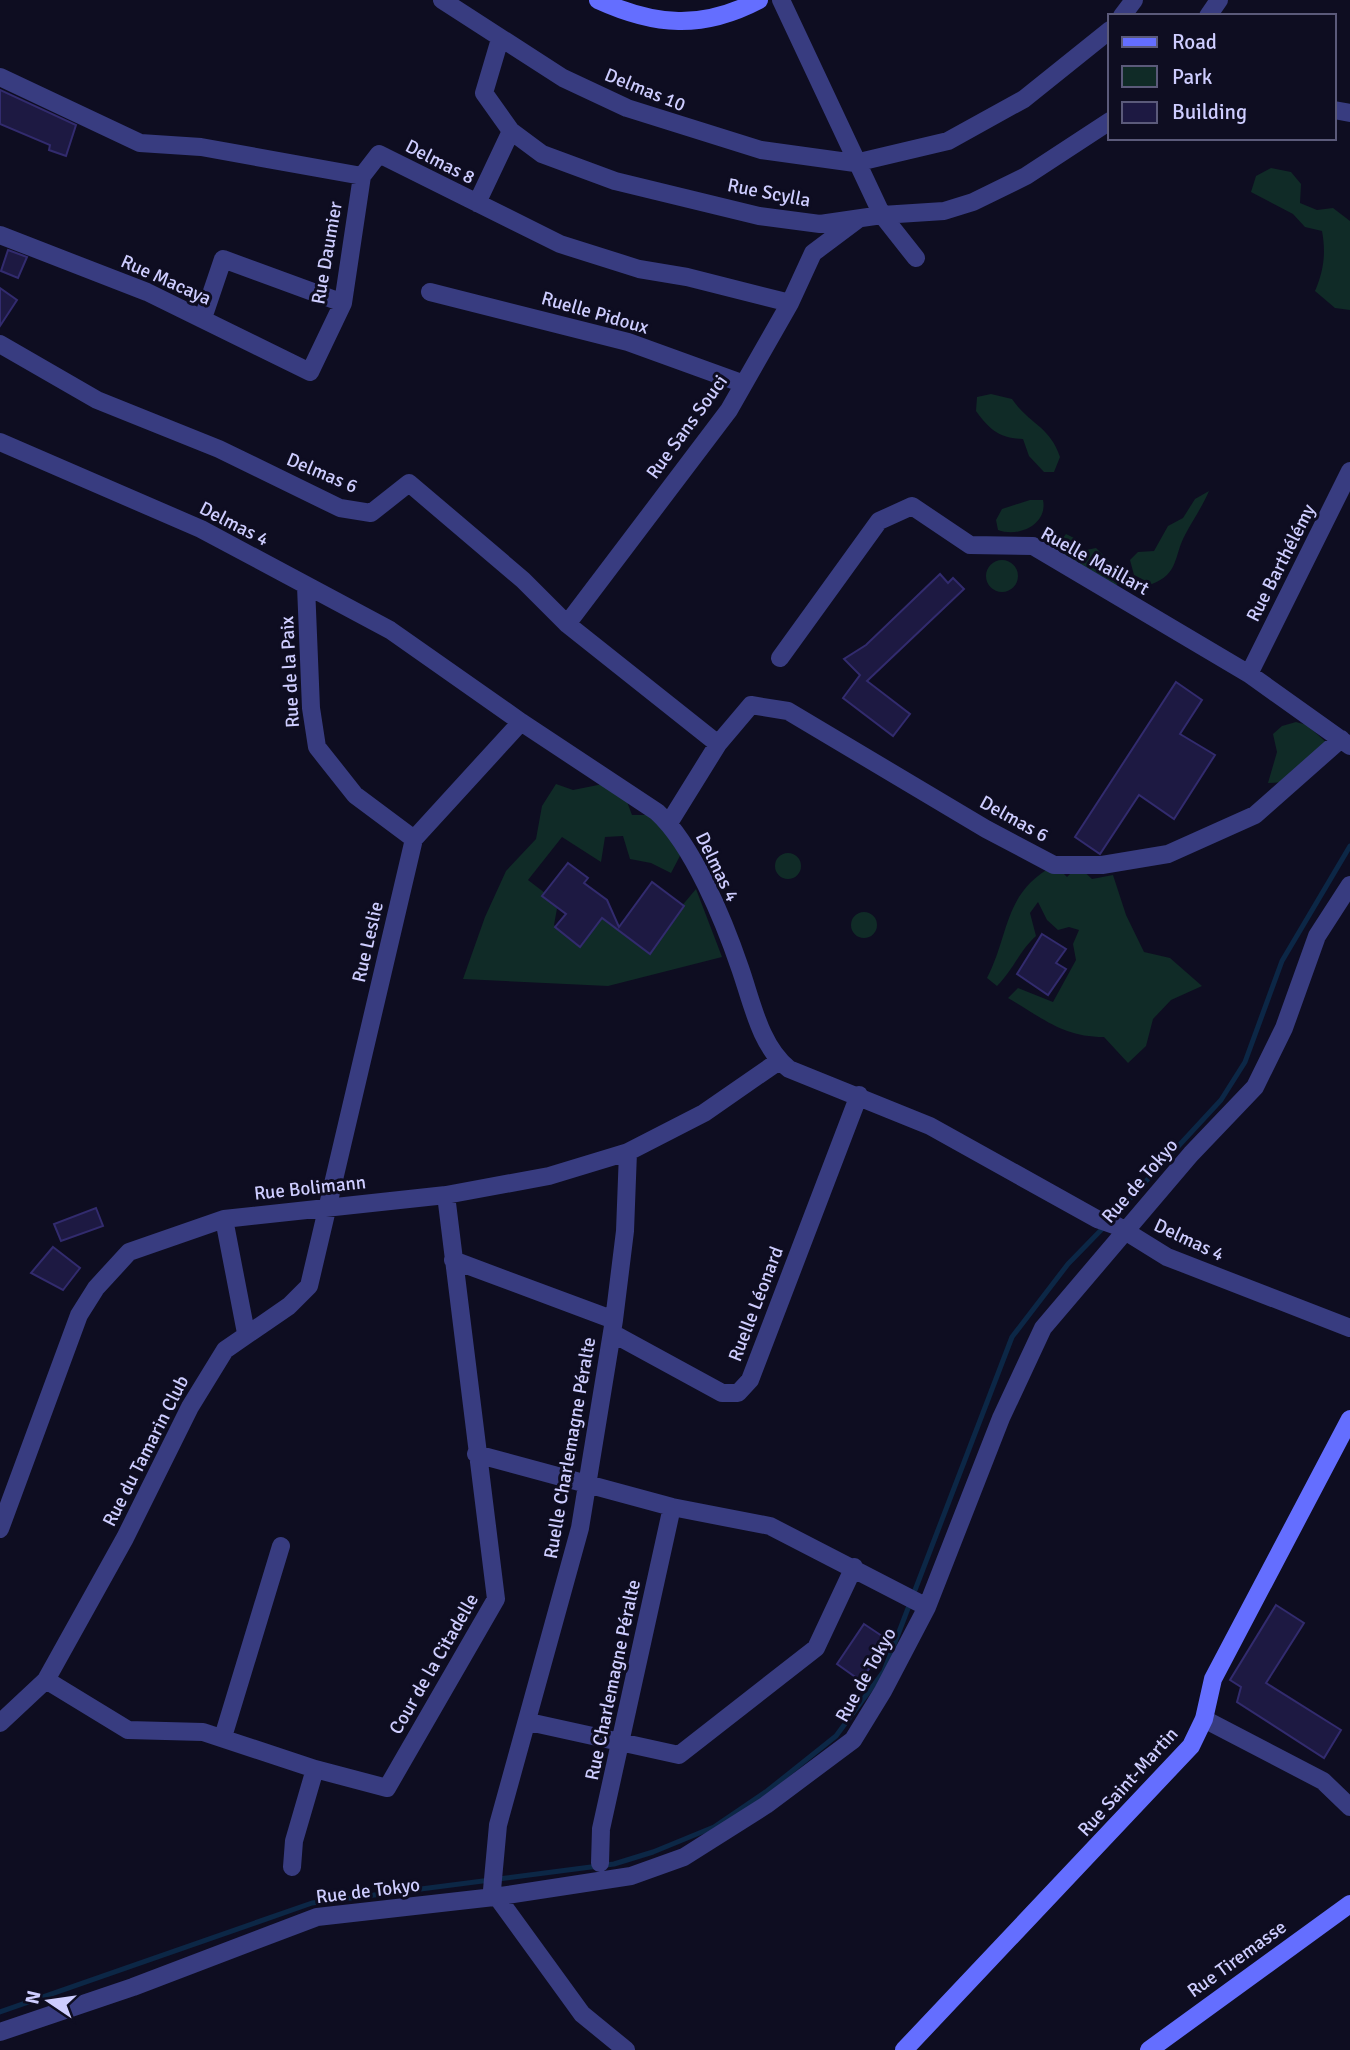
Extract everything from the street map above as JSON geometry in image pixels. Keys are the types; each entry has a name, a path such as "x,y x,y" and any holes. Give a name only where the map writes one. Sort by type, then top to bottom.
{"street":[{"name":"Delmas 10","path":"442,0 500,40 564,78 627,108 761,150 855,163"},
{"path":"598,0 647,18 686,22 716,19 759,0"},
{"path":"781,0 855,163 882,215 916,258"},
{"path":"855,163 948,141 1024,99 1108,32"},
{"name":"Rue Scylla","path":"500,40 484,93 511,131 542,154 615,181 760,216 820,224 882,215 944,211 973,202 1026,176 1108,122"},
{"path":"0,77 141,143 201,146 362,176"},
{"path":"477,203 511,131"},
{"name":"Delmas 8","path":"362,176 379,154 560,244 639,269 687,276 790,303"},
{"name":"Rue Daumier","path":"310,372 343,303 362,176"},
{"name":"Rue Sans Souci","path":"566,624 729,410 790,303 813,253 858,220"},
{"name":"Rue Macaya","path":"0,235 147,292 310,372"},
{"path":"202,318 223,259 343,303"},
{"name":"Ruelle Pidoux","path":"430,292 628,342 744,384"},
{"name":"Delmas 6","path":"0,344 97,400 219,449 340,508 372,513 409,483 523,580 566,624 718,744"},
{"name":"Delmas 4","path":"0,442 201,529 390,630 521,722 657,812 669,823 687,850 733,948 764,1034 779,1060 802,1076 859,1095 930,1126 1097,1219 1121,1228 1167,1257 1350,1328"},
{"name":"Rue Barthélémy","path":"1249,674 1345,497 1350,471"},
{"name":"Ruelle Maillart","path":"780,658 879,522 912,506 970,545 1033,546 1249,674 1345,742"},
{"name":"Rue de la Paix","path":"306,586 311,708 317,747 355,794 414,839"},
{"name":"Delmas 6","path":"669,823 718,744 751,705 788,711 986,829 1054,865 1102,865 1168,854 1255,815 1345,742"},
{"name":"Rue Leslie","path":"327,1208 414,839 521,722"},
{"name":"Rue de Tokyo","path":"0,2032 132,1987 317,1917 631,1877 684,1857 766,1805 853,1740 879,1699 927,1607 1002,1418 1043,1328 1121,1228 1255,1087 1284,1028 1317,936 1350,886"},
{"name":"Rue Bolimann","path":"0,1529 79,1315 96,1288 129,1252 223,1219 446,1195 549,1176 628,1152 704,1113 779,1060"},
{"name":"Ruelle Léonard","path":"453,1260 613,1327 722,1393 738,1393 750,1380 859,1095"},
{"name":"Ruelle Charlemagne Péralte","path":"493,1894 492,1868 498,1825 580,1528 613,1327 625,1231 628,1152"},
{"name":"Cour de la Citadelle","path":"46,1680 128,1730 203,1732 315,1769 387,1788 496,1599 446,1195"},
{"name":"Rue du Tamarin Club","path":"0,1723 46,1680 125,1538 190,1407 225,1350 246,1333 289,1306 309,1286 327,1208"},
{"path":"223,1219 246,1333"},
{"name":"Rue Saint-Martin","path":"904,2050 1191,1746 1204,1719 1213,1679 1350,1419"},
{"path":"476,1454 672,1507 770,1526 927,1607"},
{"name":"Rue Charlemagne Péralte","path":"600,1863 601,1829 672,1507"},
{"path":"222,1737 281,1546"},
{"path":"528,1722 680,1755 816,1648 854,1567"},
{"path":"1204,1719 1323,1781 1350,1807"},
{"path":"292,1867 294,1841 315,1769"},
{"path":"493,1894 582,2014 626,2050"},
{"name":"Rue Tiremasse","path":"1149,2050 1350,1903"}],"green space":[{"path":"1271,168 1291,172 1301,184 1300,203 1317,210 1333,208 1350,221 1350,310 1335,308 1315,291 1323,261 1322,231 1305,227 1293,214 1251,192 1256,176"},
{"path":"991,394 1012,399 1051,438 1060,457 1054,472 1044,472 1029,456 1023,439 1001,435 981,418 976,411 977,397"},
{"path":"1209,491 1167,575 1152,584 1134,575 1130,560 1138,552 1154,551 1168,526 1183,518 1195,499"},
{"path":"1030,500 1043,500 1041,516 1036,522 1015,532 998,530 996,520 1002,509"},
{"path":"1066,534 1078,540 1081,551 1096,548 1115,567 1117,586 1080,566 1056,547"},
{"path":"1002,560 1013,565 1018,576 1013,587 1002,592 991,587 986,576 991,565"},
{"path":"1296,722 1307,725 1328,744 1284,782 1268,783 1277,752 1273,734 1282,726"},
{"path":"608,783 626,799 632,815 657,815 682,852 671,873 651,863 630,859 623,836 605,837 601,862 562,837 528,880 558,903 554,925 568,934 594,911 649,945 696,889 722,957 608,986 463,979 485,917 506,871 536,839 542,806 556,784 573,790"},
{"path":"788,853 797,857 801,866 797,875 788,879 779,875 775,866 779,857"},
{"path":"1055,865 1067,877 1078,866 1092,879 1113,875 1126,915 1144,952 1170,958 1202,986 1171,1000 1153,1019 1146,1046 1128,1063 1104,1037 1064,1030 1008,998 1018,988 1053,1002 1076,960 1073,944 1079,930 1069,927 1058,930 1047,920 1038,902 1030,913 1036,936 997,986 987,978 1017,901 1038,876"},
{"path":"864,912 873,916 877,925 873,934 864,938 855,934 851,925 855,916"}],"building":[{"path":"0,90 76,125 66,156 49,150 50,145 0,124"},
{"path":"8,250 27,257 18,278 1,271"},
{"path":"0,288 17,300 0,326"},
{"path":"940,574 948,583 953,578 964,589 867,681 910,714 893,736 843,698 860,675 844,659 866,645"},
{"path":"1176,682 1202,700 1180,734 1215,755 1174,819 1139,795 1100,854 1075,837"},
{"path":"568,863 588,878 584,883 607,900 619,927 652,882 684,906 650,954 602,918 580,947 555,927 566,914 542,896"},
{"path":"1042,934 1066,949 1056,963 1066,969 1048,995 1017,974"},
{"path":"96,1208 103,1226 61,1241 54,1224"},
{"path":"53,1247 80,1268 63,1290 31,1273"},
{"path":"1276,1605 1304,1623 1266,1683 1341,1730 1324,1758 1237,1702 1241,1687 1230,1680"},
{"path":"864,1624 888,1640 861,1681 837,1664"}],"waterway":[{"path":"1111,1219 1221,1100 1245,1062 1282,961 1350,846"},
{"path":"0,2012 312,1903 614,1864 653,1852 714,1827 767,1791 836,1736 884,1671 1012,1337 1068,1264 1105,1226"}]}
